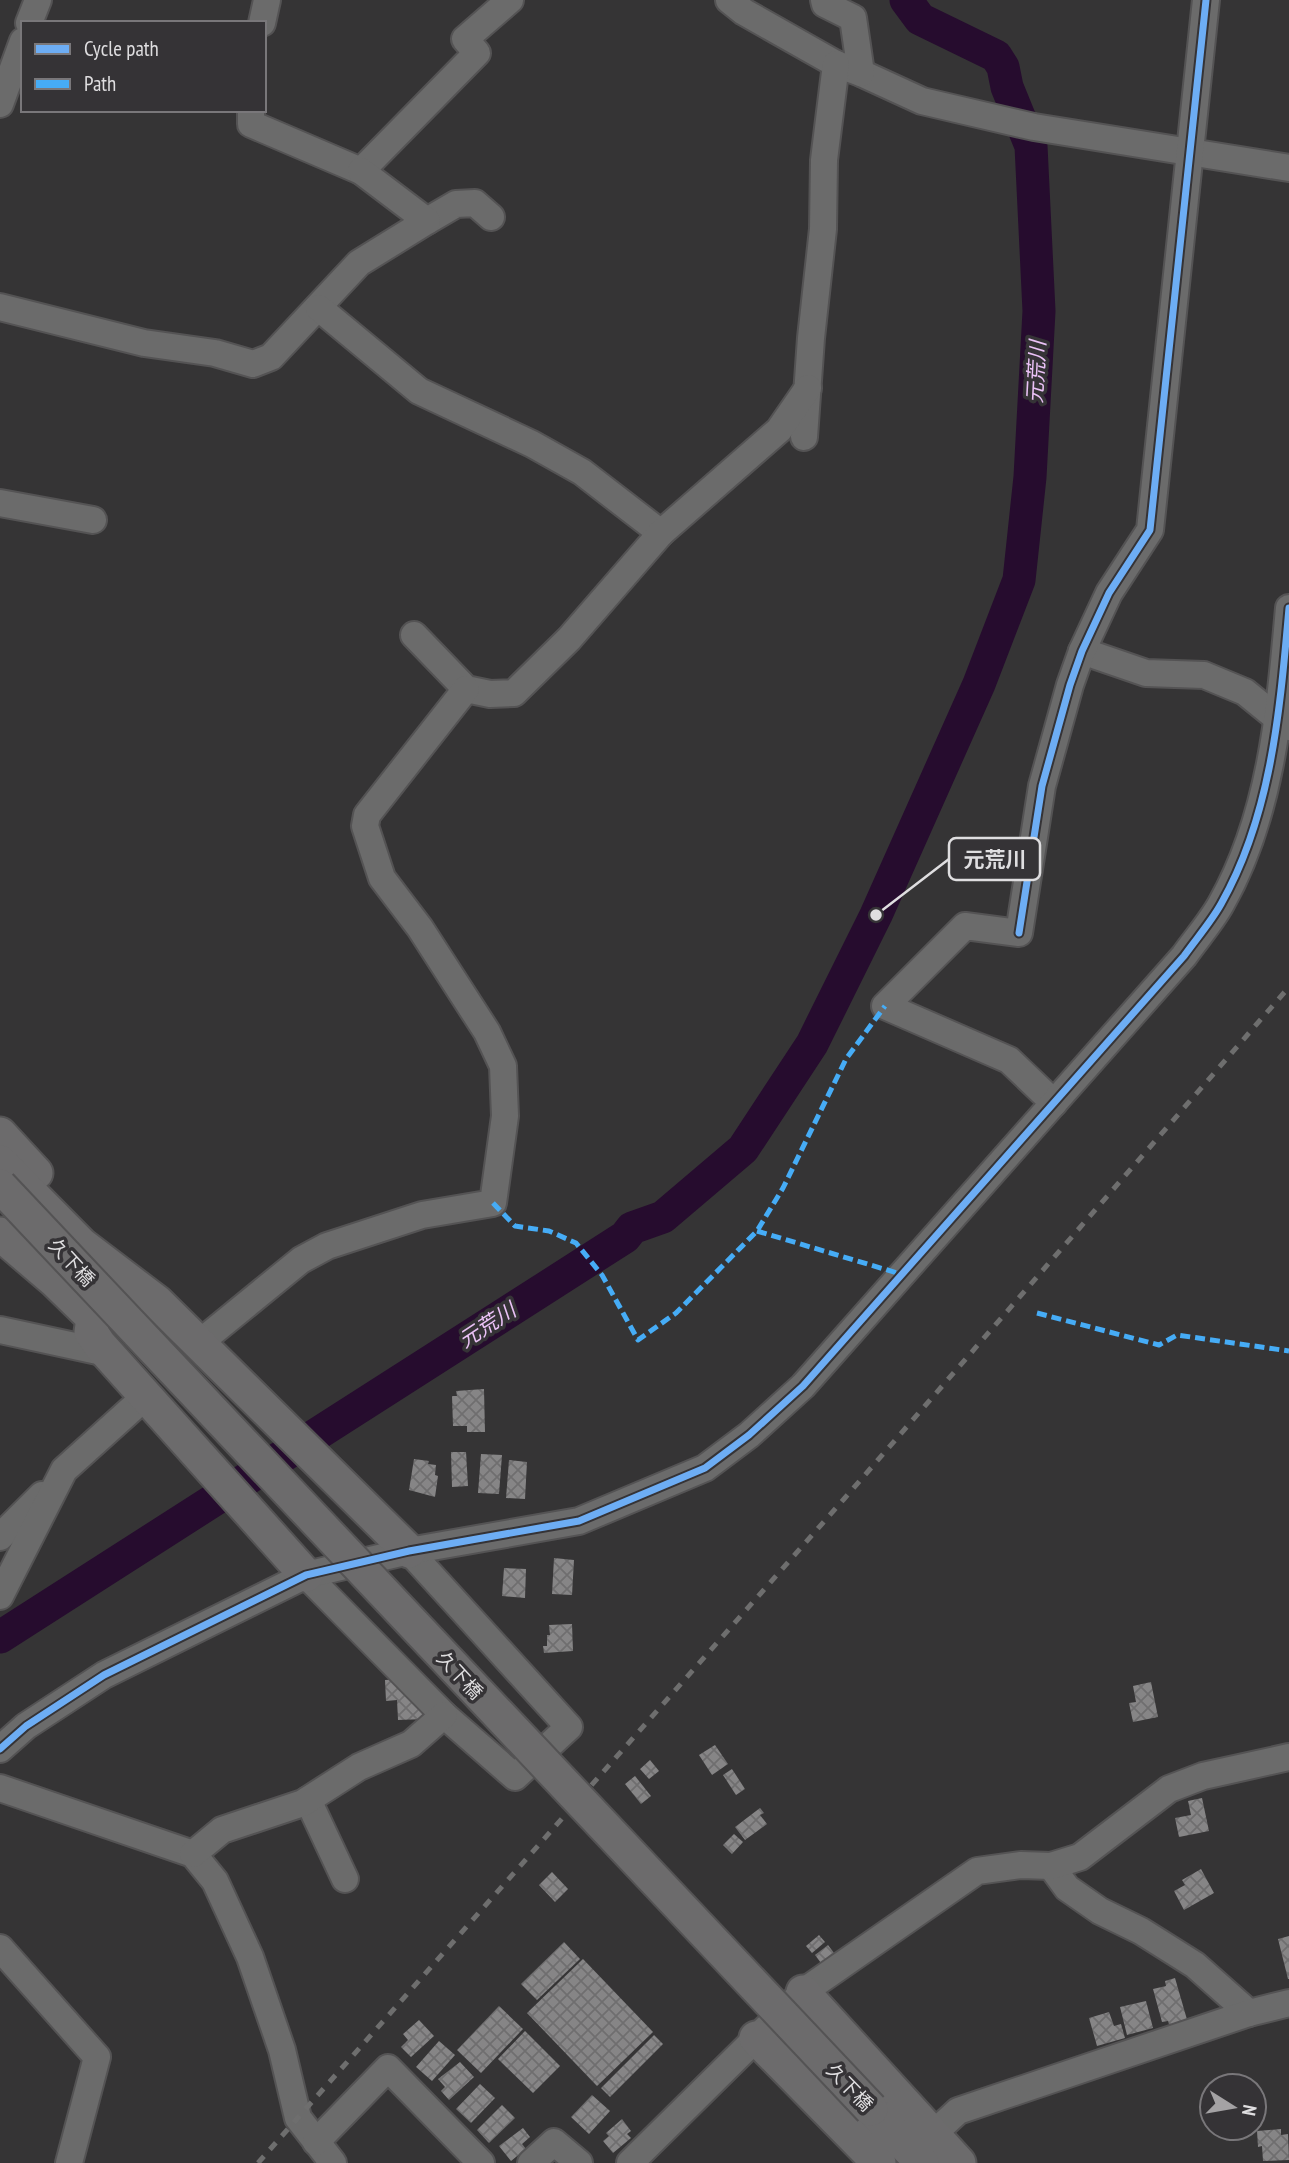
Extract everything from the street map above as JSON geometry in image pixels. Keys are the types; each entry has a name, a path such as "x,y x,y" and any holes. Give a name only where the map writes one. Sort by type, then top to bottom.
{"main road":[{"path":"0,1134 43,1182 47,1212"},
{"path":"4,1175 82,1245 157,1302 409,1551"},
{"name":"久下橋","path":"4,1175 602,1826 871,2109 927,2149"},
{"path":"0,1216 29,1258"},
{"path":"0,1234 93,1318 146,1396 306,1575"},
{"path":"112,1269 133,1300 158,1328 432,1621 602,1826"},
{"path":"118,1353 377,1617 602,1826"},
{"path":"803,1992 927,2149 959,2163"},
{"path":"756,2038 879,2163"}],"street":[{"path":"30,21 38,0"},
{"path":"262,21 267,0"},
{"path":"361,171 478,53 465,39 510,0"},
{"path":"729,0 744,12 836,64 922,101 1034,127 1289,168"},
{"path":"824,0 825,4 853,18 861,73"},
{"path":"1054,1102 1009,1060 885,1006 965,926 1019,933 1042,786 1082,651 1109,593 1150,530 1206,0"},
{"path":"0,104 21,46"},
{"path":"804,437 823,229 824,160 836,64"},
{"path":"251,112 250,124 361,171 427,221"},
{"path":"0,307 144,343 215,353 253,365 271,357 359,263 456,204 475,203 491,217"},
{"path":"318,308 419,391 532,444 582,472 661,533"},
{"path":"414,635 467,689 490,694 514,692 569,639 661,533 779,430 808,388"},
{"path":"0,503 93,520"},
{"path":"0,1749 26,1726 104,1675 306,1575 409,1551 579,1521 705,1468 749,1435 803,1387 1184,956 1221,905 1258,817 1284,724 1289,608"},
{"path":"1082,651 1146,673 1204,675 1245,692 1284,724"},
{"path":"198,1344 301,1260 327,1246 422,1215 493,1203 505,1116 503,1066 488,1032 420,928 382,878 365,826 367,815 467,689"},
{"path":"0,1330 118,1353"},
{"path":"0,1537 64,1471 146,1396"},
{"path":"0,1596 64,1471"},
{"path":"306,1575 444,1715 515,1777 569,1727 409,1551"},
{"path":"193,1854 222,1829 309,1800 359,1767 411,1744 444,1715"},
{"path":"630,2163 803,1992 977,1871 1051,1866 1080,1857 1169,1789 1203,1776 1289,1757"},
{"path":"0,1788 193,1854 215,1881 250,1957 282,2050 298,2118 333,2163"},
{"path":"309,1800 345,1879"},
{"path":"1051,1866 1067,1888 1100,1911 1141,1931 1195,1965 1249,2013"},
{"path":"0,1948 97,2057 69,2163"},
{"path":"927,2149 958,2111 1249,2013 1289,2003"},
{"path":"316,2142 388,2067 471,2160"},
{"path":"531,2163 554,2142 579,2163"}],"building":[{"path":"484,1389 485,1432 467,1432 467,1426 453,1426 452,1396 457,1396 456,1391"},
{"path":"451,1452 466,1452 468,1486 452,1487"},
{"path":"481,1454 502,1455 499,1494 478,1493"},
{"path":"414,1459 436,1465 435,1475 438,1476 435,1497 409,1490"},
{"path":"509,1460 527,1462 525,1499 506,1498"},
{"path":"554,1558 574,1560 572,1595 552,1594"},
{"path":"504,1568 526,1569 525,1598 502,1596"},
{"path":"572,1624 573,1651 544,1653 543,1646 547,1646 547,1635 550,1635 549,1625"},
{"path":"405,1679 422,1696 426,1719 398,1720 397,1700 386,1701 385,1680"},
{"path":"1151,1682 1158,1717 1133,1722 1129,1703 1136,1702 1133,1686"},
{"path":"715,1745 728,1764 712,1775 699,1755"},
{"path":"650,1760 659,1771 649,1779 640,1769"},
{"path":"732,1769 745,1789 736,1795 723,1775"},
{"path":"635,1776 651,1796 641,1804 625,1784"},
{"path":"1202,1798 1209,1831 1179,1837 1175,1818 1191,1815 1188,1801"},
{"path":"760,1808 764,1813 760,1815 767,1824 745,1840 735,1827"},
{"path":"734,1834 743,1842 732,1854 723,1845"},
{"path":"1201,1869 1214,1893 1184,1910 1174,1891 1185,1885 1182,1880"},
{"path":"552,1872 568,1889 555,1902 539,1885"},
{"path":"819,1935 825,1942 812,1953 806,1946"},
{"path":"1289,1936 1289,1979 1288,1979 1278,1939"},
{"path":"564,1942 580,1959 537,2000 521,1984"},
{"path":"828,1945 834,1953 821,1963 815,1955"},
{"path":"583,1959 653,2032 597,2086 527,2013"},
{"path":"1175,1978 1188,2023 1170,2028 1168,2021 1162,2022 1153,1989 1166,1986 1165,1981"},
{"path":"1146,2001 1153,2028 1127,2035 1120,2007"},
{"path":"499,2006 523,2029 481,2073 457,2050"},
{"path":"1109,2012 1114,2026 1121,2024 1125,2038 1097,2046 1089,2018"},
{"path":"419,2020 434,2036 411,2057 401,2047 408,2040 403,2034"},
{"path":"525,2031 560,2066 533,2093 498,2059"},
{"path":"654,2035 663,2044 610,2097 601,2088"},
{"path":"439,2041 455,2055 432,2081 416,2067"},
{"path":"460,2062 474,2077 449,2100 441,2091 445,2087 438,2079"},
{"path":"480,2084 495,2098 471,2123 456,2109"},
{"path":"592,2095 610,2111 589,2134 571,2117"},
{"path":"502,2105 515,2118 489,2143 477,2130"},
{"path":"622,2119 631,2131 627,2134 631,2138 613,2153 603,2141 609,2136 606,2133"},
{"path":"523,2128 530,2137 522,2144 526,2149 511,2161 499,2146"},
{"path":"1281,2129 1281,2135 1288,2134 1289,2160 1263,2161 1262,2146 1258,2147 1258,2142 1268,2142 1268,2130"}],"waterway":[{"name":"元荒川","path":"0,1637 625,1237 632,1228 663,1217 743,1149 812,1044 876,915 979,684 1019,580 1030,477 1039,311 1031,146 1007,87 1003,67 996,56 920,19 906,0"}],"railway":[{"path":"258,2163 844,1499 1289,987"}],"marked path":[{"path":"493,1203 515,1226 549,1231 576,1243 602,1275 638,1340 676,1313 757,1231 783,1188 846,1059 885,1006"},
{"path":"757,1231 904,1275"},
{"path":"1037,1313 1159,1345 1177,1335 1289,1351"}],"cycle path":[{"path":"1019,933 1042,786 1070,685 1082,651 1109,593 1150,530 1206,0"},
{"path":"0,1749 26,1726 104,1675 306,1575 409,1551 579,1521 705,1468 749,1435 803,1386 1184,956 1217,911 1238,870 1263,797 1277,722 1289,608"}],"place":[{"name":"元荒川","path":"876,915"}]}
